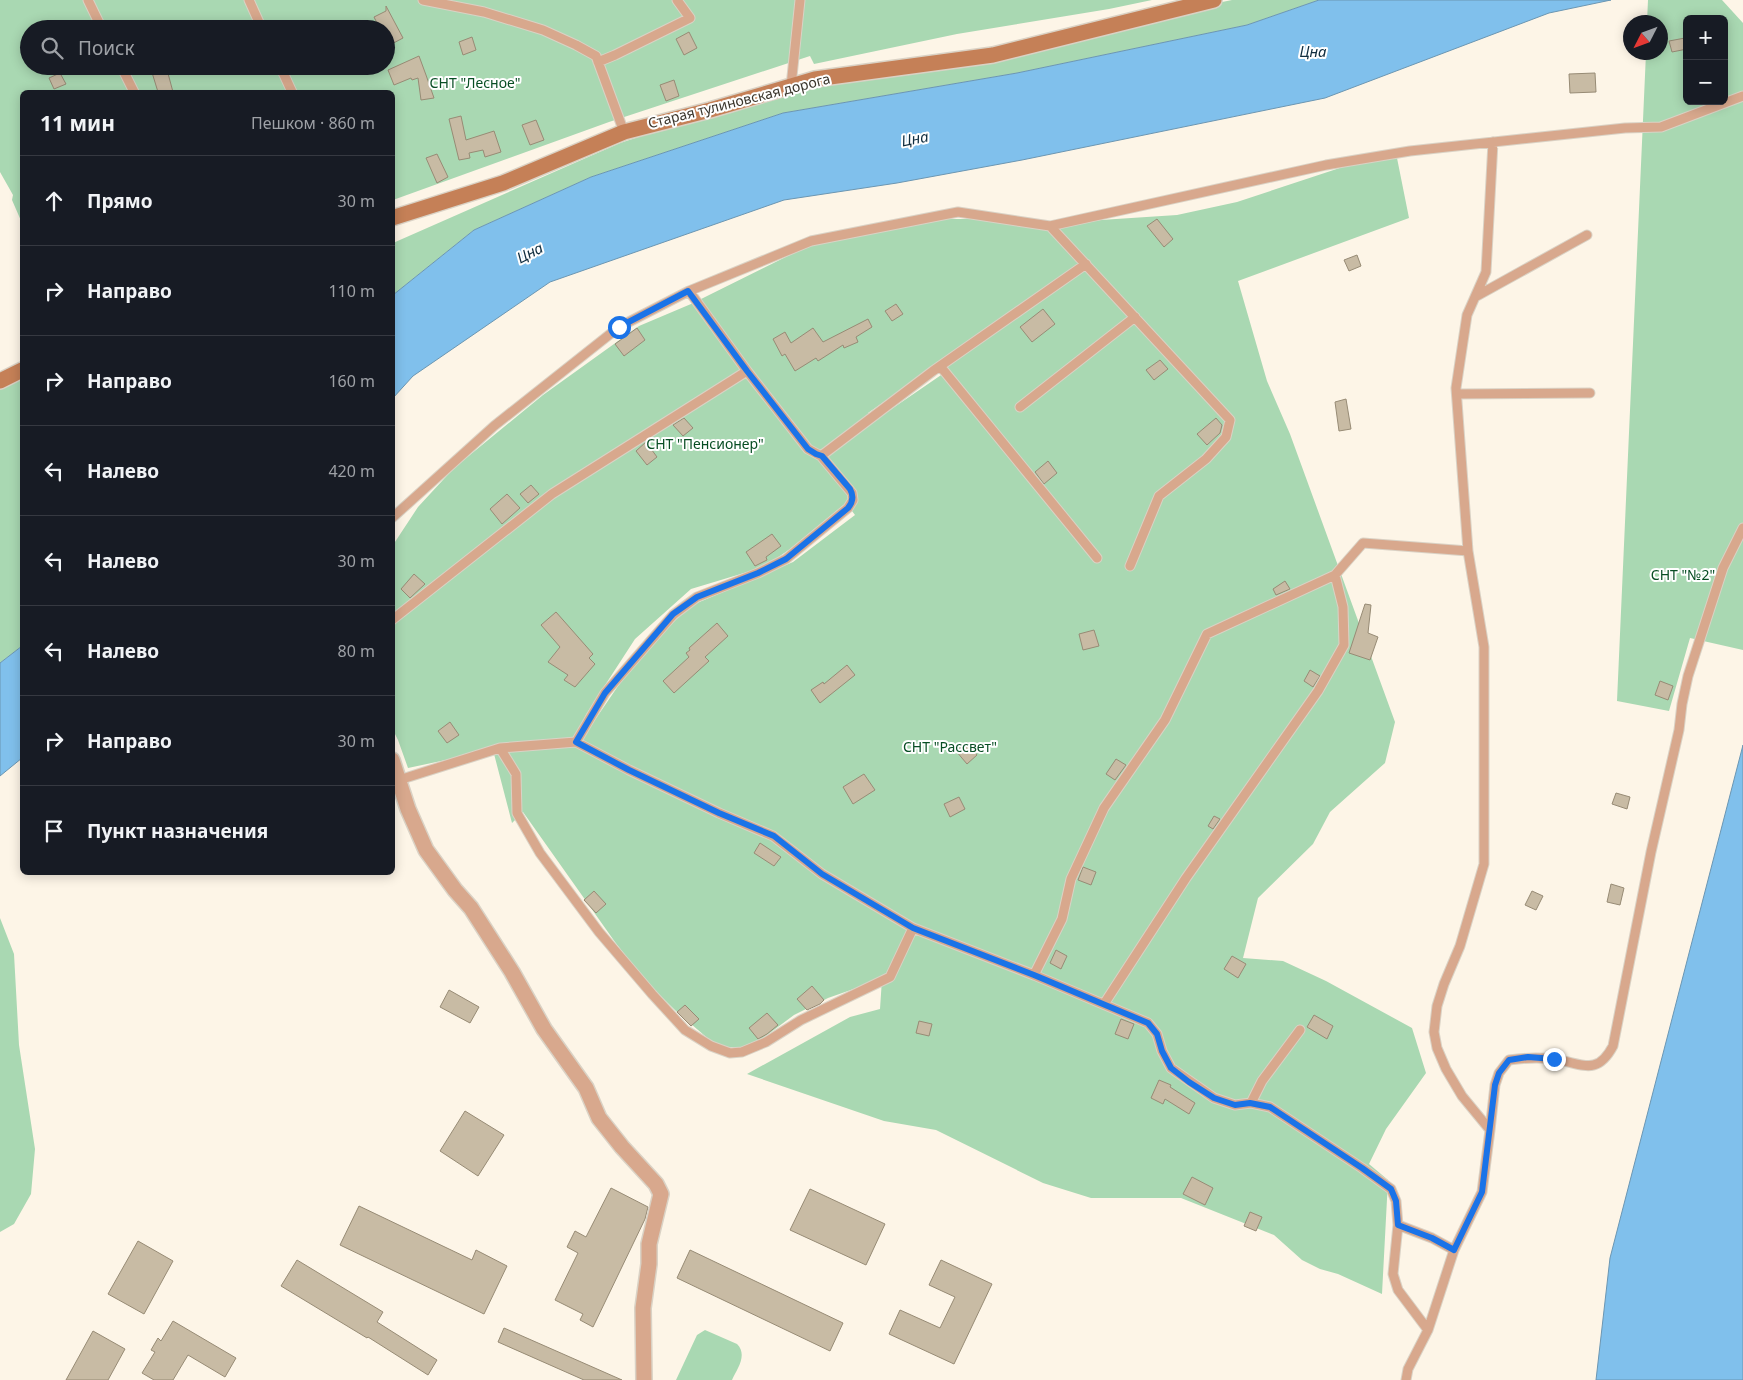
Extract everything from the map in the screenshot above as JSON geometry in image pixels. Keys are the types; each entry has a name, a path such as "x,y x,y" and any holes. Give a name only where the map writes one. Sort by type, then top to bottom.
{"street":[{"name":"Старая тулиновская дорога","path":"395,217 503,183 624,132 710,110 815,79 993,55 1214,0"},
{"path":"0,381 20,371"},
{"path":"395,769 408,809 426,850 455,890 471,908 512,972 544,1030 586,1088 599,1118 622,1147 656,1184 661,1194 649,1244 649,1264 643,1308 644,1380"}],"lane":[{"path":"88,0 98,20"},
{"path":"249,0 258,20"},
{"path":"423,0 484,12 543,30 596,56 624,132"},
{"path":"598,62 690,18 677,0"},
{"path":"791,86 800,0"},
{"path":"126,75 133,90"},
{"path":"284,75 291,90"},
{"path":"395,515 494,426 619,327 688,291 811,241 958,212 1050,226 1326,165 1410,151 1625,128 1661,127 1743,96"},
{"path":"1490,1130 1462,1096 1446,1069 1436,1048 1434,1032 1437,1006 1460,946 1484,864 1484,647 1468,550 1456,394 1467,315 1486,272 1493,142"},
{"path":"1050,226 1230,420 1226,437 1206,459 1159,496 1130,566"},
{"path":"1475,297 1587,235"},
{"path":"822,456 940,366 1086,264"},
{"path":"576,742 605,693 673,614 697,597 758,573 786,559 848,508 852,500 852,493 822,456 808,449 688,291"},
{"path":"1020,407 1135,317"},
{"path":"940,366 1097,558"},
{"path":"395,618 552,494 747,371"},
{"path":"1456,394 1590,393"},
{"path":"1406,1380 1408,1369 1428,1330 1454,1250 1482,1192 1495,1085 1499,1073 1509,1060 1528,1057 1554,1059 1583,1066 1597,1065 1606,1058 1614,1046 1651,852 1679,730 1688,676 1723,568 1739,542 1743,528"},
{"path":"1034,975 1062,919 1071,879 1104,808 1165,720 1207,634 1335,575 1363,543 1468,550"},
{"path":"1104,1004 1186,878 1318,690 1344,645 1343,607 1335,575"},
{"path":"399,780 500,748 576,742 719,813 774,836 822,874 913,928 1034,975 1148,1023 1157,1034 1162,1051 1171,1068 1189,1082 1214,1098 1228,1103 1235,1105 1250,1103 1270,1107 1391,1189 1396,1201 1398,1225 1393,1274 1398,1290 1428,1330"},
{"path":"500,748 516,774 517,813 540,853 599,932 652,994 685,1030 711,1046 730,1053 742,1052 766,1042 801,1020 890,977 913,928"},
{"path":"1250,1103 1262,1081 1300,1030"},
{"path":"1398,1225 1432,1238 1454,1250"}],"green space":[{"name":"СНТ \"Лесное\"","path":"0,0 1152,0 957,34 814,64 810,56 609,122 395,199 395,90 20,90 20,218 12,200 13,195 0,172"},
{"path":"1232,0 1319,0 1247,25 1017,73 783,113 591,177 474,230 395,293 395,242 620,143 771,94"},
{"name":"СНТ \"№2\"","path":"1648,0 1722,0 1743,23 1743,650 1690,638 1669,711 1617,701 1646,60 1668,60 1668,15 1647,15"},
{"name":"СНТ \"Рассвет\"","path":"1397,158 1409,218 1238,281 1267,381 1290,434 1395,722 1385,763 1330,812 1313,844 1258,898 1243,958 1283,961 1326,981 1412,1028 1426,1073 1386,1129 1369,1164 1388,1180 1382,1294 1302,1260 1274,1235 1181,1198 1091,1198 1043,1183 936,1130 884,1121 747,1074 850,1017 880,1009 882,979 828,998 794,1015 759,1041 742,1048 726,1047 712,1042 645,981 523,812 512,823 493,750 408,768 395,734 395,542 418,507 454,468 543,395 639,326 691,304 826,237 937,219 1035,219 1041,226 1055,223 1177,215 1237,202 1364,160","holes":["941,362 947,371 874,421 868,413","846,503 855,515 793,562 690,606 648,647 631,667 586,733 576,734 587,713 635,639 691,589 764,567 790,549"]},
{"path":"20,378 20,648 0,663 0,386"},
{"path":"0,918 14,954 19,1045 35,1149 31,1194 14,1224 0,1232"},
{"path":"705,1330 737,1344 740,1348 742,1353 741,1362 732,1380 676,1380 697,1335"}],"water":[{"name":"Цна","path":"1319,0 1611,0 1549,13 1325,98 1022,160 897,183 784,200 550,282 413,376 395,396 395,293 474,230 591,177 783,113 1017,73 1247,25"},
{"path":"20,648 20,760 0,776 0,663"},
{"path":"1743,745 1743,1380 1596,1380 1610,1258"}],"building":[{"path":"386,6 393,20 376,20 374,17 386,11"},
{"path":"395,23 403,38 395,42"},
{"path":"689,32 697,48 684,55 676,39"},
{"path":"472,37 476,50 463,55 459,42"},
{"path":"1683,38 1683,50 1672,52 1669,41"},
{"path":"419,56 434,98 421,100 418,78 412,80 411,78 394,85 390,75 395,75 395,67"},
{"path":"1595,73 1596,92 1570,93 1569,74"},
{"path":"61,75 66,84 54,89 49,78"},
{"path":"153,75 168,75 172,90 157,90"},
{"path":"674,80 679,96 666,101 660,85"},
{"path":"461,116 466,140 494,131 501,152 485,157 483,150 469,153 470,158 459,160 449,119"},
{"path":"536,120 544,140 530,145 522,125"},
{"path":"437,154 448,177 437,183 426,158"},
{"path":"1157,219 1173,239 1164,247 1147,226"},
{"path":"1357,255 1361,266 1349,271 1344,260"},
{"path":"896,304 903,314 892,321 885,311"},
{"path":"1043,309 1055,324 1032,342 1020,327"},
{"path":"868,319 872,327 856,337 858,342 844,348 843,345 818,361 816,358 795,371 785,354 782,356 773,339 785,332 791,343 813,328 823,342"},
{"path":"637,328 645,340 624,356 615,344"},
{"path":"1160,360 1168,369 1154,380 1146,370"},
{"path":"1346,399 1351,429 1339,431 1335,402"},
{"path":"684,418 693,428 683,436 673,425"},
{"path":"1216,418 1222,425 1220,433 1207,445 1197,434"},
{"path":"646,442 657,457 647,465 636,451"},
{"path":"1048,461 1057,473 1044,484 1035,472"},
{"path":"531,485 539,494 528,503 520,494"},
{"path":"507,494 520,508 502,524 490,509"},
{"path":"772,534 781,546 766,557 767,560 755,566 746,552"},
{"path":"414,574 425,584 410,598 401,589"},
{"path":"1285,581 1290,589 1276,595 1273,589"},
{"path":"1365,604 1371,605 1368,633 1378,637 1370,660 1349,653"},
{"path":"556,612 593,654 589,658 595,664 575,687 564,680 568,675 548,662 560,647 541,625"},
{"path":"717,623 728,636 705,657 709,661 674,693 663,681 689,657 686,653 690,650 689,648"},
{"path":"1094,630 1099,646 1083,650 1079,634"},
{"path":"847,665 855,675 820,703 811,690 823,682 824,684"},
{"path":"1310,670 1320,676 1313,687 1304,681"},
{"path":"1660,681 1673,686 1668,700 1655,695"},
{"path":"450,722 459,735 447,743 438,731"},
{"path":"967,742 977,755 967,764 956,751"},
{"path":"1116,759 1126,765 1115,780 1106,774"},
{"path":"864,774 875,790 853,804 843,787"},
{"path":"1616,793 1630,797 1627,809 1612,804"},
{"path":"959,797 965,809 950,817 944,804"},
{"path":"1214,816 1220,819 1213,829 1208,826"},
{"path":"760,843 781,857 774,866 754,853"},
{"path":"1083,867 1096,872 1091,885 1078,880"},
{"path":"1611,884 1624,888 1620,905 1607,902"},
{"path":"594,891 606,904 596,913 584,900"},
{"path":"1532,891 1543,896 1536,910 1525,905"},
{"path":"1056,950 1067,956 1061,969 1050,963"},
{"path":"1232,956 1246,964 1238,978 1224,969"},
{"path":"812,986 824,1000 807,1010 797,999"},
{"path":"449,990 479,1007 470,1023 440,1007"},
{"path":"685,1005 699,1019 691,1026 677,1012"},
{"path":"767,1013 778,1025 758,1039 749,1028"},
{"path":"1314,1015 1333,1026 1327,1039 1307,1027"},
{"path":"1121,1019 1134,1024 1128,1039 1115,1034"},
{"path":"919,1021 932,1024 929,1036 916,1033"},
{"path":"1159,1080 1171,1085 1170,1087 1195,1103 1189,1114 1165,1099 1163,1104 1151,1098"},
{"path":"465,1111 504,1135 478,1176 440,1151"},
{"path":"1192,1177 1213,1188 1205,1205 1183,1194"},
{"path":"611,1188 648,1207 645,1219 593,1327 580,1320 583,1314 555,1300 578,1253 567,1247 575,1231 586,1237"},
{"path":"810,1189 885,1224 866,1265 790,1230"},
{"path":"359,1206 472,1260 476,1250 507,1266 484,1314 340,1245"},
{"path":"1250,1212 1262,1217 1256,1231 1244,1226"},
{"path":"138,1241 173,1261 144,1314 108,1294"},
{"path":"690,1250 843,1323 830,1351 677,1278"},
{"path":"297,1260 383,1312 377,1322 437,1360 428,1375 281,1286"},
{"path":"941,1260 992,1284 954,1364 889,1334 900,1310 940,1328 955,1297 929,1285"},
{"path":"173,1321 236,1358 225,1377 188,1355 173,1380 154,1380 142,1373 155,1352 151,1350 158,1338 161,1341"},
{"path":"504,1328 622,1380 584,1380 498,1342"},
{"path":"93,1331 125,1349 108,1380 66,1380"}],"route":[{"path":"619,327 688,291 808,449 822,456 853,495 848,508 786,559 758,573 697,597 673,614 605,693 576,742 629,770 719,813 774,836 822,874 913,928 1034,975 1148,1023 1157,1034 1162,1051 1171,1068 1189,1082 1214,1098 1235,1105 1250,1103 1270,1107 1391,1189 1396,1201 1398,1225 1432,1238 1454,1250 1482,1192 1495,1085 1499,1073 1509,1060 1528,1057 1554,1059"}],"park label":[{"name":"СНТ \"Пенсионер\"","path":"705,444"}]}
